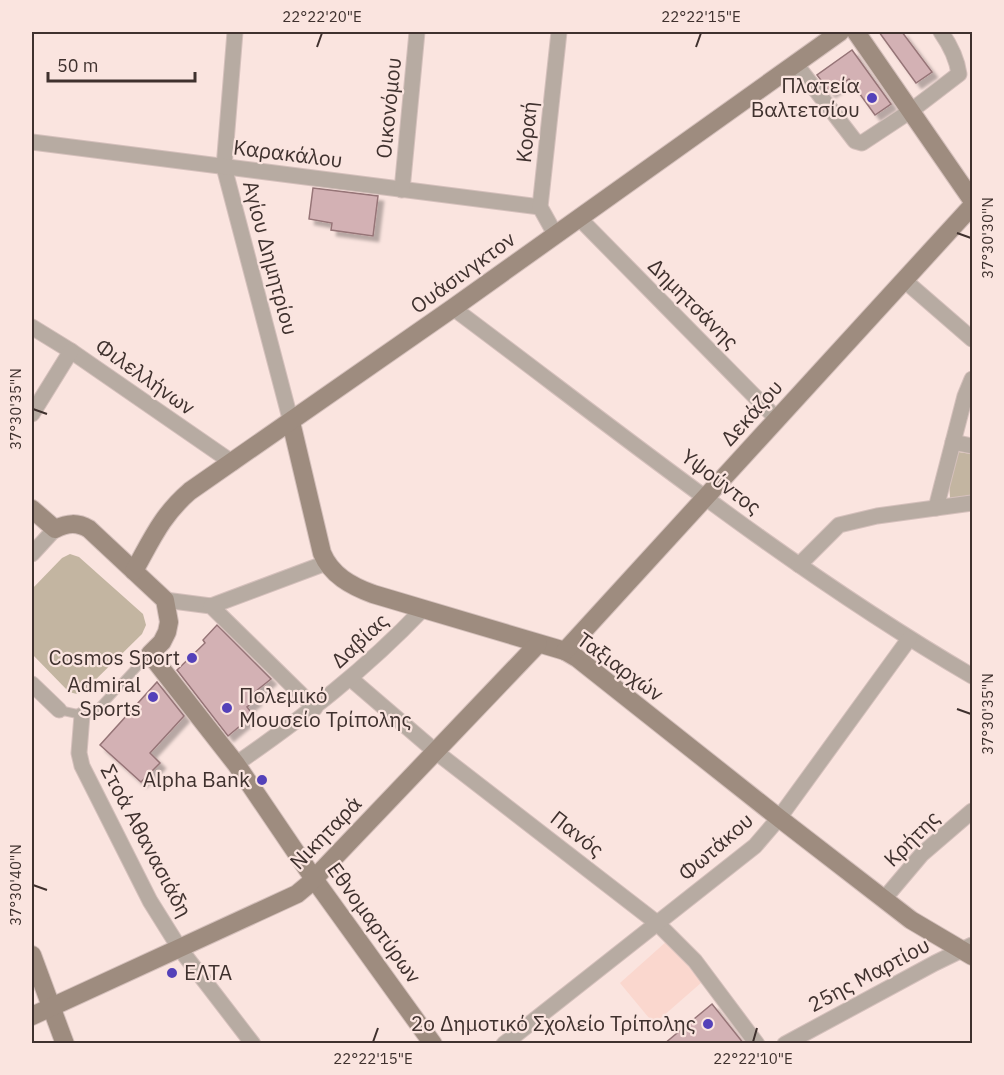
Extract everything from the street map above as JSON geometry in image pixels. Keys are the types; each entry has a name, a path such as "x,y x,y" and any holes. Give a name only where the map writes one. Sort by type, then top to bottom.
{"main road":[{"name":"Ουάσινγκτον","path":"134,571 163,519 190,491 453,308 840,32"},
{"path":"856,32 972,200"},
{"name":"Δεκάζου","path":"565,651 972,206"},
{"path":"291,422 319,544 326,563"},
{"path":"32,509 56,529 72,524 81,524 89,529 165,600 169,622 167,632 162,642 150,654"},
{"name":"Ταξιαρχών","path":"326,563 342,579 358,588 565,651 578,658 778,818 911,920 969,951"},
{"name":"Νικηταρά","path":"32,1016 297,894 314,879 538,644"},
{"name":"Εθνομαρτύρων","path":"150,654 236,764 314,879 433,1044"},
{"path":"32,955 65,1044"}],"street":[{"name":"Αγίου Δημητρίου","path":"236,32 224,166 291,422"},
{"name":"Οικονόμου","path":"402,189 417,32"},
{"name":"Κοραή","path":"540,207 559,32"},
{"path":"795,63 855,141 862,143 870,140 966,72 941,32"},
{"name":"Καρακάλου","path":"32,142 540,207"},
{"path":"540,207 555,234"},
{"name":"Δημητσάνης","path":"579,218 777,419"},
{"path":"904,280 972,339"},
{"name":"Υψούντος","path":"453,308 799,565 909,639 972,676"},
{"name":"Φιλελλήνων","path":"32,327 71,351 233,463"},
{"path":"32,414 71,351"},
{"path":"936,507 965,396 972,379"},
{"path":"953,442 972,446"},
{"path":"799,565 839,525 877,516 972,503"},
{"path":"32,554 56,529"},
{"path":"165,600 211,606 326,563"},
{"path":"211,606 315,708"},
{"name":"Δαβίας","path":"236,764 315,708 351,679 394,640 423,609"},
{"name":"Φωτάκου","path":"504,1044 755,846 909,639"},
{"name":"Πανός","path":"351,679 436,752 657,922 695,961 757,1044"},
{"path":"32,684 59,710"},
{"name":"Στοά Αθανασιάδη","path":"82,715 80,753 82,766 150,901 180,949 252,1044"},
{"name":"Κρήτης","path":"884,899 922,854 972,811"},
{"name":"25ης Μαρτίου","path":"785,1044 934,963 969,951"}],"lane":[{"path":"59,710 82,715 99,708 150,654"}],"shaded area":[{"path":"958,452 972,454 972,495 950,498 949,482"},
{"path":"70,554 79,557 143,614 146,625 142,634 84,691 77,694 69,692 32,654 32,589 62,558"},
{"path":"667,941 702,982 654,1024 620,983"}],"building":[{"path":"879,32 902,32 932,72 916,83"},
{"path":"852,50 891,104 875,115 849,79 830,92 817,75"},
{"path":"313,188 378,196 373,236 331,230 332,223 309,219"},
{"path":"217,625 271,679 251,695 256,700 247,707 253,715 228,736 177,670 205,643 203,640"},
{"path":"157,682 184,716 150,753 160,763 141,782 100,745"},
{"name":"2ο Δημοτικό Σχολείο Τρίπολης","path":"712,1004 744,1044 664,1044"}],"place":[{"name":"Πλατεία Βαλτετσίου","path":"872,98"},
{"name":"Cosmos Sport","path":"192,658"},
{"name":"Admiral Sports","path":"153,697"},
{"name":"Πολεμικό Μουσείο Τρίπολης","path":"227,708"},
{"name":"Alpha Bank","path":"262,780"},
{"name":"ΕΛΤΑ","path":"172,973"},
{"name":"2ο Δημοτικό Σχολείο Τρίπολης","path":"708,1024"}]}
